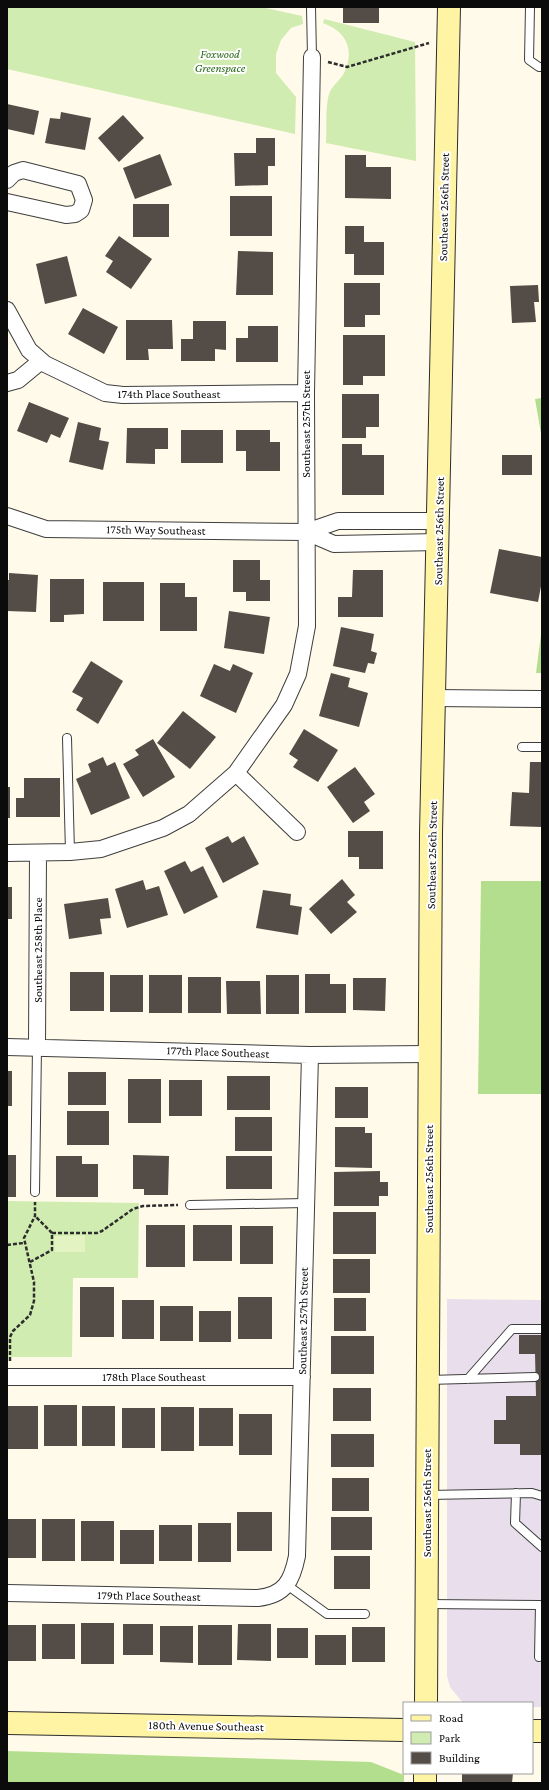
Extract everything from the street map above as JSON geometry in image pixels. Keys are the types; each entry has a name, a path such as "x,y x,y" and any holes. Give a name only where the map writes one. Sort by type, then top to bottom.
{"main road":[{"name":"Southeast 256th Street","path":"426,1702 431,833 439,532 447,38 449,7"},
{"name":"180th Avenue Southeast","path":"7,1723 403,1730"}],"street":[{"name":"Southeast 257th Street","path":"7,853 38,854 101,849 163,828 189,814 236,773 284,704 298,674 307,626 306,393 312,57"},
{"path":"7,180 14,173 23,170 78,184 84,200 82,210 75,214 66,215 7,202"},
{"name":"174th Place Southeast","path":"7,310 12,336 41,361 70,377 105,393 123,395 306,393"},
{"path":"7,383 18,380 41,361"},
{"name":"175th Way Southeast","path":"7,516 46,529 306,532 338,521 439,532"},
{"name":"175th Way Southeast","path":"306,532 334,544 439,532"},
{"path":"435,698 542,699"},
{"path":"236,773 297,832"},
{"name":"Southeast 258th Place","path":"37,1046 38,854"},
{"name":"177th Place Southeast","path":"7,1046 310,1055 429,1054"},
{"name":"Southeast 257th Street","path":"287,1585 294,1572 297,1556 310,1055"},
{"name":"178th Place Southeast","path":"8,1377 302,1377"},
{"name":"179th Place Southeast","path":"7,1593 258,1598 276,1594 287,1585"}],"lane":[{"path":"311,7 312,57"},
{"path":"530,7 529,60 539,67 542,67"},
{"path":"67,738 70,852"},
{"path":"522,747 542,747"},
{"path":"35,1192 37,1046"},
{"path":"190,1205 306,1203"},
{"path":"468,1379 512,1329 542,1329"},
{"path":"427,1380 535,1377"},
{"path":"516,1493 515,1523 542,1547"},
{"path":"427,1495 532,1493 542,1496"},
{"path":"287,1585 328,1614 365,1614"},
{"path":"426,1604 540,1605 539,1657"}],"path":[{"path":"312,57 347,67 447,38"},
{"path":"8,1377 10,1338 13,1332 30,1315 32,1310 34,1282 24,1238 35,1216 35,1192"},
{"path":"52,1233 97,1233 133,1209 143,1206 190,1205"},
{"path":"30,1262 52,1250 52,1233 35,1216"},
{"path":"7,1245 24,1243"}],"shaded area":[{"path":"447,1299 542,1300 542,1707 533,1707 533,1702 462,1702 450,1687 447,1676"}],"green space":[{"name":"Foxwood Greenspace","path":"7,7 261,7 302,16 303,24 291,28 281,40 276,54 276,73 296,97 295,134 7,69"},
{"path":"324,19 415,42 416,161 326,143 329,94 344,74 349,55 346,41 331,26 323,23"},
{"path":"542,398 542,439 535,399"},
{"path":"542,627 542,673 536,673"},
{"path":"481,881 542,881 542,1094 478,1094"},
{"path":"7,1201 139,1203 138,1278 73,1278 72,1357 7,1357"},
{"path":"85,1235 85,1252 55,1252 54,1236"},
{"path":"7,1751 371,1762 404,1775 404,1783 7,1783"}],"building":[{"path":"343,7 379,7 379,23 343,23"},
{"path":"7,104 39,111 34,135 7,129"},
{"path":"61,112 91,118 85,150 45,143 50,118 60,119"},
{"path":"123,115 144,138 119,162 98,138"},
{"path":"256,138 275,138 275,166 268,166 268,185 235,186 234,153 256,153"},
{"path":"160,154 172,185 135,199 123,168"},
{"path":"345,155 366,155 366,167 391,167 391,199 345,198"},
{"path":"230,196 272,196 272,236 230,236"},
{"path":"133,204 169,204 169,237 133,237"},
{"path":"345,226 364,226 364,242 384,242 384,275 354,275 354,254 345,254"},
{"path":"119,236 152,259 131,289 106,272 113,261 105,256"},
{"path":"238,251 273,252 273,295 236,295"},
{"path":"67,256 77,296 45,304 36,264"},
{"path":"344,283 380,283 380,315 365,315 365,327 344,327"},
{"path":"538,285 539,302 534,302 536,322 512,323 510,286"},
{"path":"83,308 118,327 104,354 68,334"},
{"path":"126,320 172,320 173,349 148,349 149,360 126,360"},
{"path":"193,321 226,321 226,350 215,349 215,361 181,361 181,339 193,339"},
{"path":"248,326 278,326 278,362 236,362 236,338 248,338"},
{"path":"343,335 385,335 385,376 363,376 363,385 343,385"},
{"path":"342,394 379,394 379,427 366,427 366,438 342,438"},
{"path":"29,402 69,418 60,438 51,434 47,443 17,431"},
{"path":"78,422 101,428 99,440 109,442 103,470 69,462"},
{"path":"127,428 168,428 168,449 155,449 155,464 126,463"},
{"path":"181,430 223,430 223,463 181,463"},
{"path":"236,430 270,430 270,442 280,442 280,471 246,471 246,451 236,451"},
{"path":"342,444 362,444 362,455 384,455 384,495 342,495"},
{"path":"502,455 532,455 532,475 502,475"},
{"path":"499,549 542,557 542,581 538,602 490,593"},
{"path":"233,560 260,560 260,580 270,580 270,601 246,601 246,592 233,592"},
{"path":"353,570 383,570 383,617 338,617 338,597 352,597"},
{"path":"9,573 38,575 36,612 7,611 7,580 9,580"},
{"path":"50,579 84,579 84,614 64,615 64,622 50,622"},
{"path":"103,582 144,582 144,621 103,621"},
{"path":"160,583 185,583 185,597 197,597 197,631 160,631"},
{"path":"229,611 270,617 264,654 224,648"},
{"path":"341,627 374,634 371,651 377,653 374,664 368,663 365,673 333,666"},
{"path":"91,661 123,681 98,724 76,710 83,698 72,692"},
{"path":"214,664 230,671 233,664 253,673 236,713 200,696"},
{"path":"331,673 350,678 348,687 368,693 359,727 319,716"},
{"path":"183,711 216,737 190,769 157,743"},
{"path":"304,729 338,750 318,782 293,767 298,760 289,754"},
{"path":"153,739 175,777 143,797 123,764 139,755 135,750"},
{"path":"103,757 107,766 115,762 130,798 91,815 76,779 91,772 88,764"},
{"path":"530,762 542,762 542,827 510,826 512,792 529,793"},
{"path":"355,767 375,794 364,802 370,811 353,823 327,787"},
{"path":"24,778 60,778 60,817 16,817 16,798 24,798"},
{"path":"7,787 10,787 10,818 7,818"},
{"path":"348,831 383,831 383,869 359,869 359,857 348,857"},
{"path":"228,836 232,843 244,836 259,864 223,883 205,848"},
{"path":"185,861 191,872 203,866 218,897 184,914 164,871"},
{"path":"342,879 355,895 347,902 357,912 331,934 309,909"},
{"path":"143,880 146,890 159,886 168,915 127,928 115,889"},
{"path":"7,887 12,887 12,919 7,919"},
{"path":"263,890 291,894 290,905 302,907 298,935 256,928"},
{"path":"108,898 111,918 100,919 102,934 69,939 64,904"},
{"path":"70,972 104,972 104,1011 70,1011"},
{"path":"305,974 330,974 330,984 346,984 346,1013 305,1013"},
{"path":"110,975 143,975 143,1012 110,1012"},
{"path":"149,975 182,975 182,1013 149,1013"},
{"path":"266,975 299,975 299,1014 266,1014"},
{"path":"188,977 221,977 221,1013 188,1013"},
{"path":"353,978 386,978 385,1011 353,1010"},
{"path":"226,981 260,981 261,1014 227,1014"},
{"path":"7,1071 12,1071 12,1106 7,1106"},
{"path":"68,1072 106,1072 106,1105 68,1105"},
{"path":"227,1076 270,1076 270,1110 227,1110"},
{"path":"128,1079 161,1079 161,1123 128,1123"},
{"path":"169,1080 202,1080 202,1116 169,1116"},
{"path":"335,1087 368,1087 368,1118 335,1118"},
{"path":"67,1111 109,1111 109,1145 67,1145"},
{"path":"235,1117 272,1117 272,1151 235,1151"},
{"path":"335,1127 365,1127 365,1133 372,1133 372,1168 335,1167"},
{"path":"7,1155 16,1155 16,1197 7,1197"},
{"path":"133,1155 169,1156 168,1195 144,1195 144,1189 133,1189"},
{"path":"56,1156 82,1156 82,1164 98,1164 98,1197 56,1197"},
{"path":"226,1156 272,1156 272,1189 226,1189"},
{"path":"380,1171 380,1182 388,1182 388,1196 379,1196 379,1206 334,1206 334,1172"},
{"path":"333,1212 376,1212 376,1254 333,1254"},
{"path":"146,1225 185,1225 185,1267 146,1267"},
{"path":"193,1225 232,1225 232,1261 193,1261"},
{"path":"240,1226 273,1226 273,1264 240,1264"},
{"path":"333,1259 370,1259 370,1293 333,1293"},
{"path":"80,1287 114,1287 114,1337 80,1337"},
{"path":"238,1297 272,1297 272,1339 238,1339"},
{"path":"334,1298 366,1298 366,1331 334,1331"},
{"path":"122,1300 154,1300 154,1339 122,1339"},
{"path":"160,1306 193,1306 193,1341 160,1341"},
{"path":"199,1311 231,1311 231,1342 199,1342"},
{"path":"519,1335 542,1335 542,1455 520,1455 520,1444 494,1444 494,1420 506,1420 506,1396 536,1396 535,1354 519,1354"},
{"path":"331,1336 374,1336 374,1374 331,1374"},
{"path":"333,1388 371,1388 371,1421 333,1421"},
{"path":"44,1405 77,1405 77,1446 44,1446"},
{"path":"7,1406 38,1406 38,1449 7,1449"},
{"path":"82,1406 115,1406 115,1446 82,1446"},
{"path":"161,1407 194,1407 194,1451 161,1451"},
{"path":"122,1408 155,1408 155,1448 122,1448"},
{"path":"199,1408 233,1408 233,1446 199,1446"},
{"path":"239,1414 272,1414 272,1455 239,1455"},
{"path":"331,1434 374,1434 374,1467 331,1467"},
{"path":"332,1478 369,1478 369,1511 332,1511"},
{"path":"237,1512 272,1512 272,1551 237,1551"},
{"path":"331,1517 372,1517 372,1550 331,1550"},
{"path":"7,1519 36,1519 36,1558 7,1558"},
{"path":"42,1519 75,1519 75,1561 42,1561"},
{"path":"81,1521 114,1521 114,1561 81,1561"},
{"path":"198,1523 231,1523 231,1562 198,1562"},
{"path":"159,1525 192,1525 192,1561 159,1561"},
{"path":"120,1530 154,1530 154,1564 120,1564"},
{"path":"334,1556 370,1556 370,1589 334,1589"},
{"path":"81,1623 114,1623 114,1664 81,1664"},
{"path":"42,1624 75,1624 75,1659 42,1659"},
{"path":"123,1624 153,1624 153,1655 123,1655"},
{"path":"238,1624 271,1624 271,1661 237,1660"},
{"path":"7,1625 36,1625 36,1661 7,1661"},
{"path":"198,1625 232,1625 232,1665 198,1665"},
{"path":"160,1626 193,1626 193,1663 160,1662"},
{"path":"352,1627 385,1627 385,1662 352,1662"},
{"path":"277,1628 308,1628 308,1658 277,1658"},
{"path":"315,1635 346,1635 346,1665 315,1665"},
{"path":"462,1774 513,1774 512,1783 462,1783"}]}
